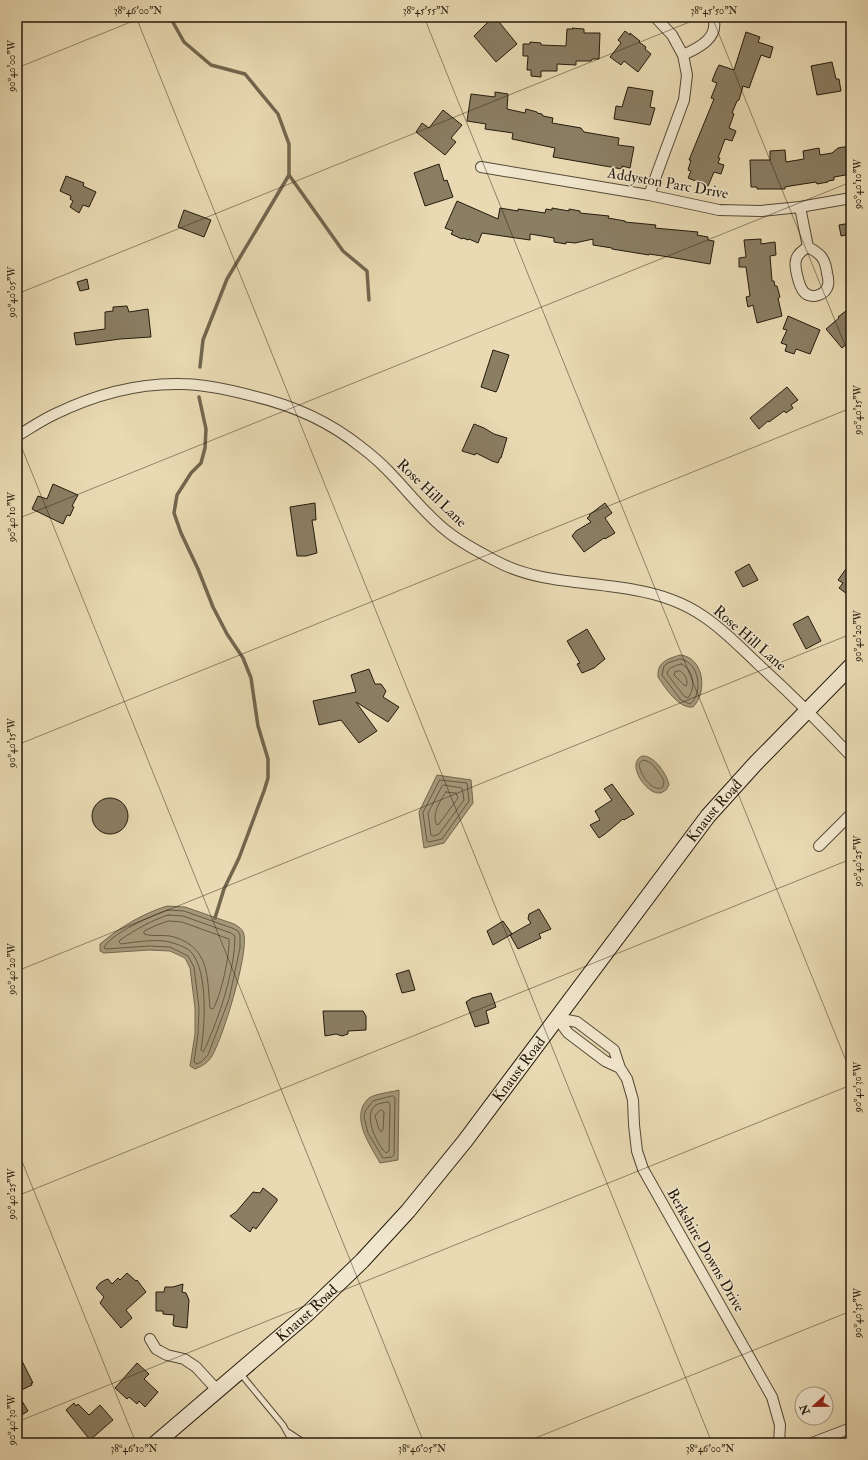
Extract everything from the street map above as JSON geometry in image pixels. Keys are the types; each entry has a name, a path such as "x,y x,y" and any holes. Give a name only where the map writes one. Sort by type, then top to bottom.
{"main road":[{"name":"Knaust Road","path":"156,1443 324,1298 378,1245 466,1141 708,816 754,764 851,666"}],"street":[{"path":"683,55 708,40 713,31 713,17"},
{"path":"649,195 684,100 687,74 683,55 672,35 660,19"},
{"name":"Addyston Parc Drive","path":"481,167 649,195 720,210 761,211 800,207 851,198"},
{"path":"800,207 808,247"},
{"path":"808,247 819,253 825,262 829,284 826,290 817,296 810,296 803,292 798,282 795,260 801,252 808,247"},
{"name":"Rose Hill Lane","path":"17,436 52,415 81,402 115,392 146,386 182,384 230,390 297,409 333,428 361,447 391,474 447,532 476,551 503,565 535,575 567,581 636,590 667,598 702,615 729,636 808,711 851,756"},
{"path":"819,846 851,814"},
{"path":"558,1018 568,1033 605,1062 620,1068"},
{"name":"Berkshire Downs Drive","path":"558,1018 577,1022 614,1050 633,1100 637,1151 643,1169 772,1397 780,1424 779,1443"},
{"path":"150,1339 156,1350 167,1355 184,1359 196,1367 218,1391"},
{"path":"812,1443 851,1428"}],"lane":[{"path":"239,1372 264,1400 293,1443"},
{"path":"287,1432 305,1443"}],"water":[{"path":"680,655 688,657 694,662 699,668 701,676 701,693 698,701 693,707 683,705 673,697 658,677 659,668 664,662"},
{"path":"642,756 651,759 663,771 669,785 666,790 661,793 655,792 650,790 641,781 636,769 636,764 638,759"},
{"path":"437,775 471,780 473,803 444,843 424,848 419,812"},
{"path":"167,906 185,907 234,924 242,930 244,935 239,978 217,1046 209,1061 195,1069 190,1066 195,1034 195,1008 190,968 185,958 170,951 149,950 104,953 100,951 100,944 115,932 140,917"},
{"path":"399,1090 398,1160 380,1163 363,1130 361,1113 363,1105 371,1097"}],"building":[{"path":"493,17 495,17 517,44 496,62 474,36"},
{"path":"572,28 584,29 584,33 600,33 599,59 592,59 591,61 576,61 576,65 557,64 557,71 541,71 541,77 531,76 531,70 527,70 528,56 523,56 523,44 530,44 530,42 541,43 541,45 566,46 567,29 573,29"},
{"path":"625,31 640,41 639,42 646,47 645,49 651,54 638,72 624,61 621,65 610,57 621,43 618,40"},
{"path":"746,32 760,37 758,42 773,47 770,58 761,55 749,88 743,86 739,100 737,101 732,113 734,114 729,128 736,131 732,141 725,139 718,158 720,158 718,163 724,165 721,174 714,172 708,186 688,178 691,171 688,170 691,160 689,160 714,99 711,98 717,83 712,81 716,71 719,65 734,70"},
{"path":"832,62 836,79 839,79 841,91 817,95 811,66"},
{"path":"628,87 653,91 650,107 655,108 650,125 614,119 616,106 622,107"},
{"path":"495,92 508,94 507,109 525,113 526,109 542,114 543,116 553,118 552,123 581,128 584,132 619,138 618,145 634,147 630,168 622,166 622,169 553,157 555,148 512,139 513,133 485,129 486,124 467,121 471,94 495,97"},
{"path":"443,110 462,125 451,138 456,142 445,155 416,132 422,123 429,128"},
{"path":"851,147 851,174 834,177 834,180 828,182 817,184 816,182 790,186 785,187 785,189 757,189 757,187 751,187 750,160 770,160 770,151 785,150 786,162 804,159 803,151 819,148 820,155 832,153 838,148"},
{"path":"439,164 444,181 447,180 453,197 425,206 414,173"},
{"path":"66,176 84,183 83,186 96,192 89,207 83,205 79,213 70,207 73,201 70,199 71,196 60,191"},
{"path":"457,201 498,219 500,208 545,213 546,209 552,210 552,208 569,211 569,209 580,211 580,213 609,216 608,218 625,222 656,225 655,228 698,232 697,235 708,237 708,240 714,241 710,264 593,245 593,239 575,243 566,242 566,244 554,242 554,238 530,234 530,240 482,233 478,243 469,239 462,239 451,234 453,231 445,228"},
{"path":"184,210 211,220 204,237 178,227"},
{"path":"851,223 851,234 841,236 839,225"},
{"path":"761,239 761,244 775,242 776,255 770,256 772,281 774,281 775,286 777,286 782,316 757,323 753,305 748,307 746,297 750,296 746,267 739,267 739,258 746,257 744,240"},
{"path":"87,279 89,289 80,291 77,282"},
{"path":"127,306 129,312 148,309 151,337 120,339 76,345 74,333 105,329 105,312 113,311 113,307"},
{"path":"851,307 851,340 842,348 826,329"},
{"path":"788,316 820,330 810,354 796,349 794,354 785,351 787,345 781,343 787,330 783,329"},
{"path":"493,350 509,355 496,392 481,387"},
{"path":"787,387 798,400 791,405 793,408 786,413 784,411 769,422 768,421 759,429 750,418"},
{"path":"474,424 494,434 507,438 498,463 476,453 475,455 462,451"},
{"path":"53,484 78,495 72,506 74,507 70,516 67,515 63,524 32,509 38,496 47,499"},
{"path":"315,503 316,520 312,520 317,553 306,556 297,556 290,507"},
{"path":"605,503 612,513 605,518 615,533 605,539 604,538 584,552 572,536 576,531 591,522 587,518 590,516 589,515"},
{"path":"851,562 851,597 839,588 843,583 838,580"},
{"path":"749,564 758,580 743,587 735,572"},
{"path":"808,616 821,641 806,649 793,624"},
{"path":"587,629 605,659 594,668 582,673 577,664 580,663 567,641"},
{"path":"369,669 375,684 381,684 386,691 383,697 399,707 388,722 356,702 377,731 359,743 341,720 319,725 313,701 356,692 351,675"},
{"path":"612,784 634,814 624,820 623,819 599,838 590,825 600,820 595,811 612,800 604,789"},
{"path":"114,798 123,803 127,809 127,823 123,829 114,834 106,834 97,829 93,823 92,812 97,803 103,799"},
{"path":"539,909 551,929 539,934 541,938 518,949 510,935 531,923 528,919 529,914"},
{"path":"503,921 512,934 493,945 487,931"},
{"path":"409,970 415,990 402,993 396,974"},
{"path":"491,993 496,1007 486,1011 489,1023 475,1027 466,1002 472,998"},
{"path":"323,1011 363,1011 366,1016 366,1030 348,1031 348,1034 342,1036 336,1034 325,1036"},
{"path":"263,1188 277,1199 277,1201 256,1229 253,1227 250,1232 230,1216 236,1212 253,1192 260,1193"},
{"path":"127,1273 136,1281 137,1280 146,1292 126,1310 132,1318 121,1328 100,1303 104,1297 96,1288 100,1283 108,1279 112,1284 118,1278 120,1280"},
{"path":"183,1284 182,1292 186,1293 189,1300 187,1328 173,1325 174,1315 163,1314 163,1311 156,1311 156,1292 164,1292 165,1287 173,1287"},
{"path":"17,1351 33,1383 31,1383 32,1385 17,1392"},
{"path":"137,1363 149,1374 144,1379 158,1392 145,1407 139,1401 137,1404 129,1397 127,1399 115,1388"},
{"path":"17,1393 28,1411 17,1418"},
{"path":"74,1403 76,1406 78,1404 89,1415 100,1405 113,1420 90,1440 66,1410"}],"waterway":[{"path":"170,17 184,42 211,65 245,74 278,114 289,144 289,175 227,279 203,340 200,367"},
{"path":"289,175 343,251 367,271 369,300"},
{"path":"199,397 206,429 205,448 201,463 191,473 177,495 174,513 213,607 227,634 243,658 251,678 258,726 268,759 268,778 264,791 239,858 224,889 215,918"}]}
